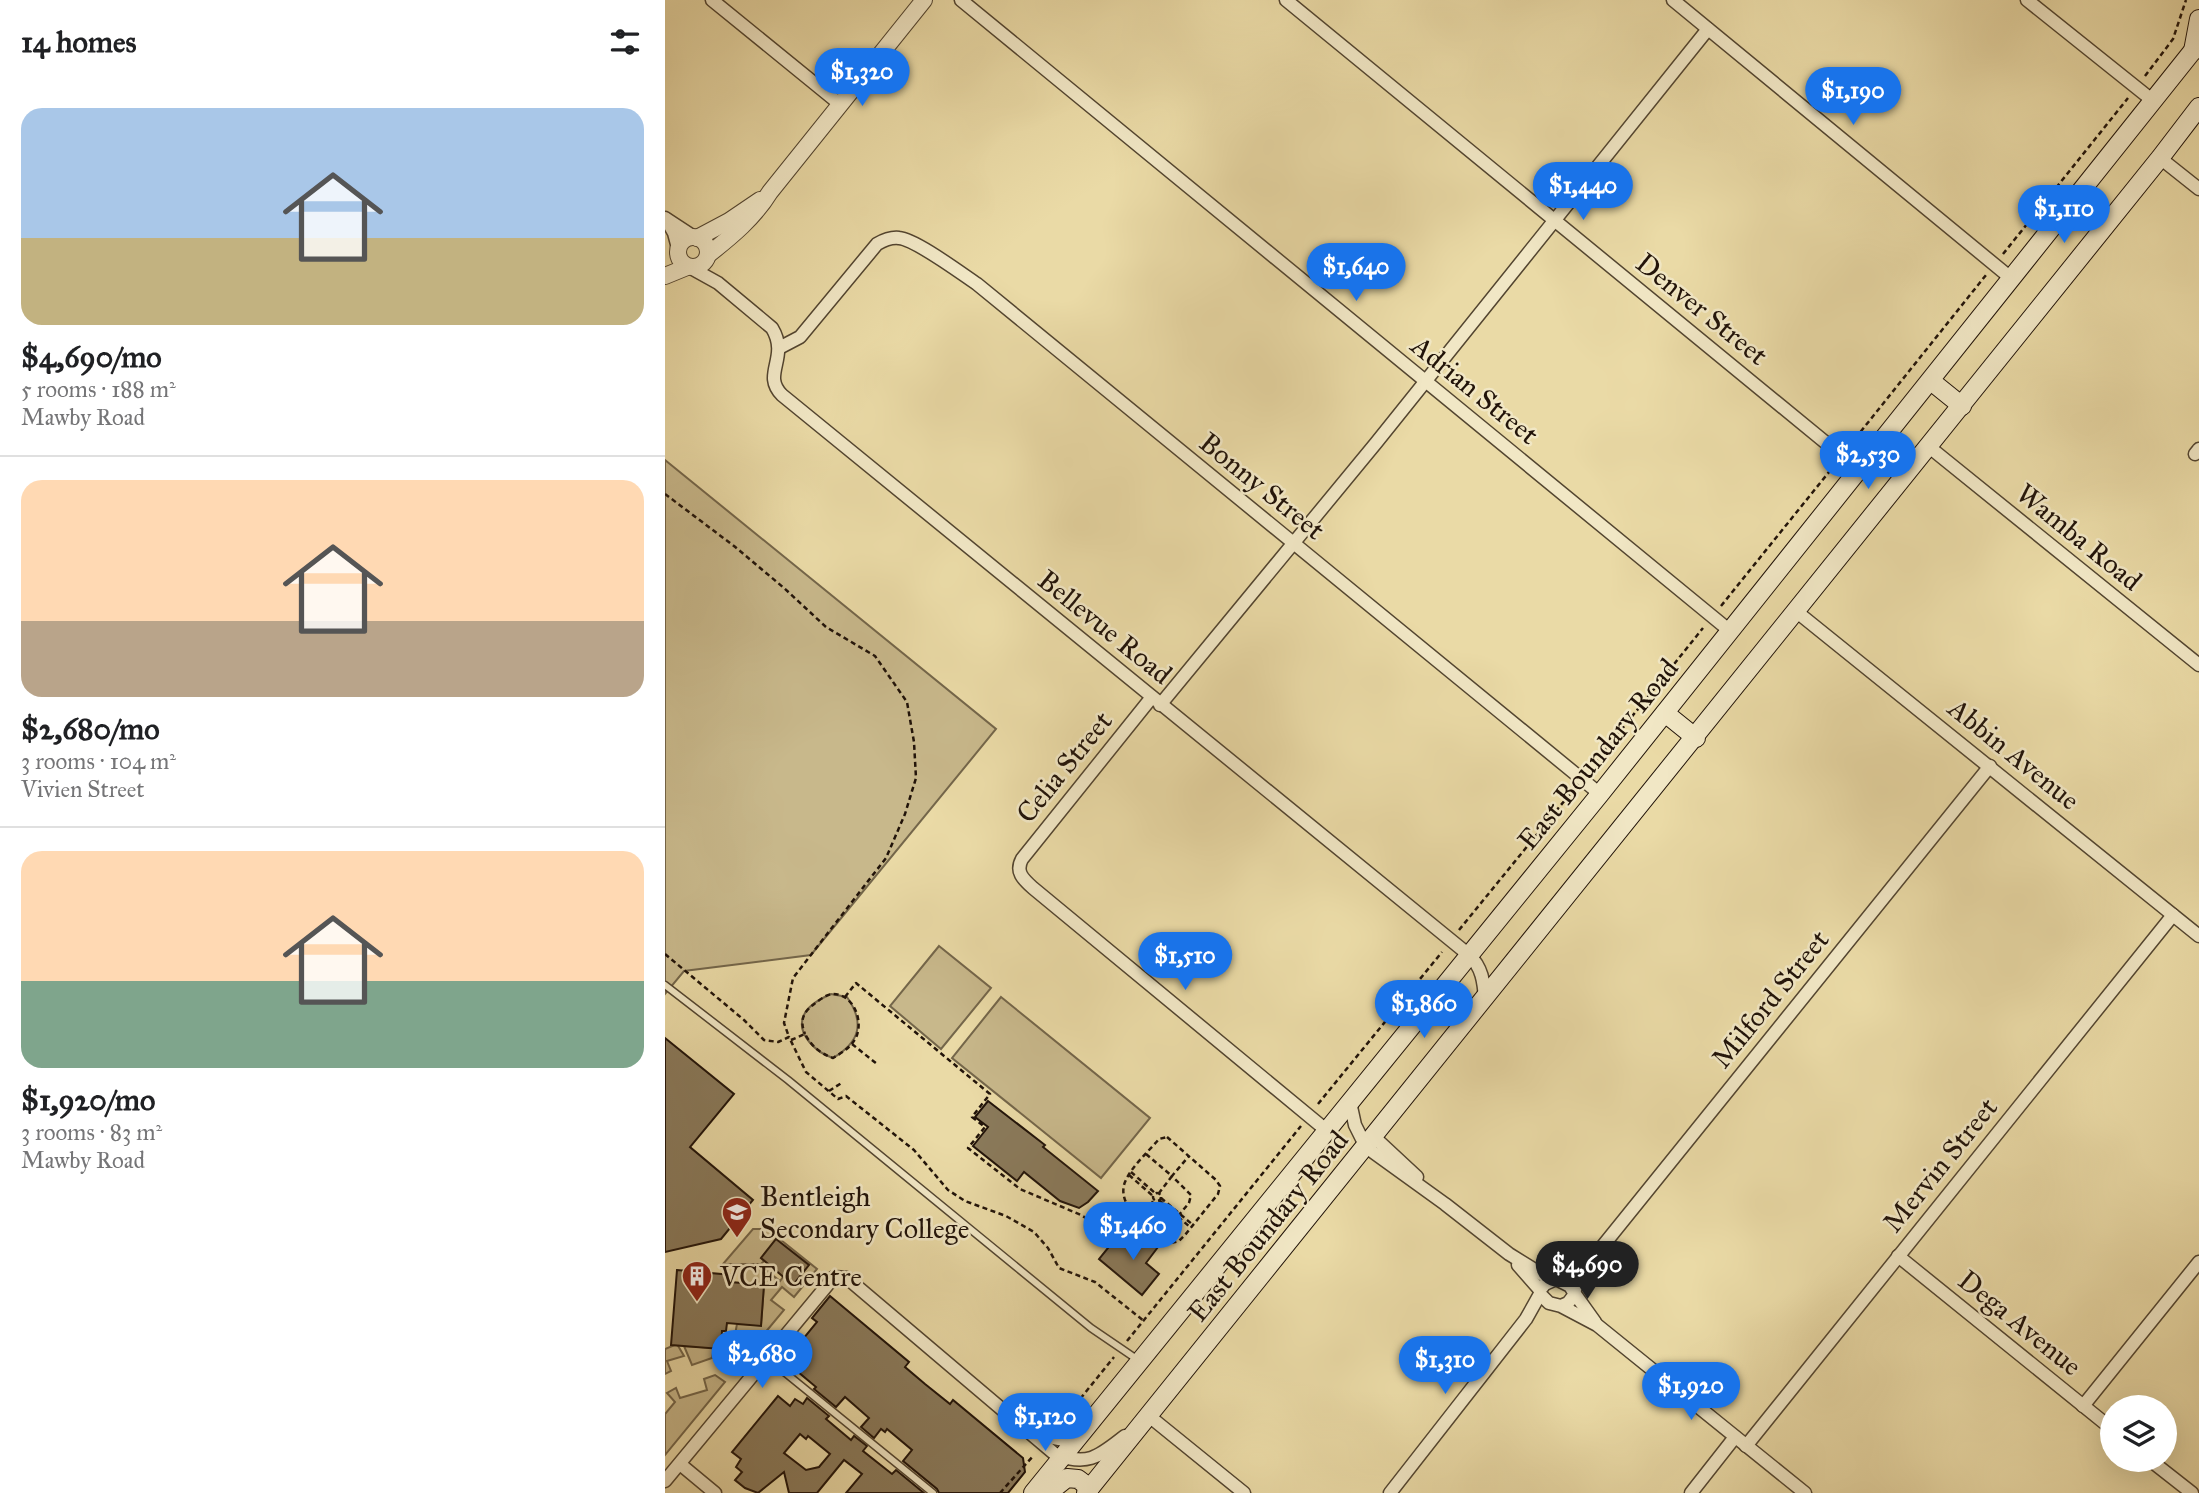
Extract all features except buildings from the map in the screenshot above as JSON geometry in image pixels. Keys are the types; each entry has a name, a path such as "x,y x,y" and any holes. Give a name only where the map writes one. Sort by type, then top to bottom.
{"main road":[{"path":"2196,47 2199,19"},
{"name":"East Boundary Road","path":"1033,1493 1665,713 2196,47"},
{"name":"East Boundary Road","path":"1088,1491 1696,738 2199,107"},
{"path":"1931,380 1962,406"},
{"path":"1665,713 1696,738"},
{"path":"1048,1493 1067,1478 1078,1479 1088,1491"}],"street":[{"path":"712,0 841,105"},
{"path":"665,276 700,266 750,220 924,0"},
{"name":"Adrian Street","path":"961,0 1730,631"},
{"name":"Denver Street","path":"1286,0 1859,470"},
{"path":"1673,0 2012,279"},
{"path":"2027,0 2152,100"},
{"name":"Celia Street","path":"1309,1116 1033,888 1020,875 1020,862 1293,543 1709,29"},
{"path":"2160,158 2199,189"},
{"path":"665,264 684,239 695,237 729,221 770,192"},
{"path":"666,219 706,246 707,257 719,283"},
{"path":"666,219 674,233 680,261 719,283 772,328 779,348"},
{"name":"Bonny Street","path":"779,348 800,337 868,254 884,240 898,237 906,239 977,284 1599,794"},
{"name":"Bellevue Road","path":"779,348 773,379 775,387 782,395 1469,955 1478,963 1484,981 1485,1000"},
{"name":"Wamba Road","path":"1928,446 2199,665"},
{"name":"Abbin Avenue","path":"1797,612 2199,936"},
{"name":"Milford Street","path":"1575,1293 1589,1264 1990,766"},
{"name":"Mervin Street","path":"1746,1446 2173,915"},
{"path":"1350,1102 1355,1125 1370,1142 1509,1254 1575,1293 1597,1325"},
{"path":"1309,1116 1326,1130"},
{"path":"1509,1254 1540,1292 1556,1305 1597,1325 1805,1493"},
{"name":"Dega Avenue","path":"1898,1256 2100,1419"},
{"path":"2083,1406 2199,1262"},
{"name":"Milford Street","path":"1526,1319 1540,1292 1589,1264"},
{"path":"665,1481 834,1277 847,1278 1063,1457 1094,1459 1147,1418 1244,1493"},
{"path":"1390,1493 1526,1319 1556,1305 1568,1303 1575,1293"},
{"path":"1691,1493 1735,1437"},
{"path":"1046,1441 1074,1442"},
{"path":"680,1464 715,1493"},
{"path":"2165,1472 2192,1493"}],"lane":[{"path":"665,985 788,1080 1091,1328 1140,1362"},
{"path":"767,1358 933,1493"}],"path":[{"path":"1000,1493 1144,1321 2167,50 2186,0"},
{"path":"665,494 734,546 826,627 875,656 907,702 914,742 916,779 905,814 886,858 793,978 784,1023 806,1072 838,1099 846,1096 914,1150 948,1190 965,1201 1006,1216 1034,1232 1048,1248 1059,1268 1095,1282 1144,1321"},
{"path":"665,954 764,1040 778,1042 805,1034"},
{"path":"845,997 856,983 990,1094 972,1117 985,1127 968,1147 1020,1189 1081,1215 1129,1245 1144,1231 1153,1238 1157,1233"},
{"path":"831,994 845,997 855,1009 857,1034 852,1044 833,1058 823,1055 811,1045 802,1026 803,1016 807,1009 831,994"},
{"path":"852,1044 877,1064"},
{"path":"829,1091 843,1082"},
{"path":"1167,1138 1220,1186 1218,1194 1183,1238 1175,1243 1171,1243 1140,1219 1123,1197 1124,1182 1159,1139 1167,1138"},
{"path":"1146,1154 1191,1195 1189,1203 1179,1215"},
{"path":"1140,1219 1189,1156"},
{"path":"1130,1173 1192,1226"}],"shaded area":[{"path":"665,460 996,729 811,955 684,971 665,994"},
{"path":"939,946 991,988 941,1049 890,1006"},
{"path":"831,994 847,997 853,1006 858,1024 854,1039 833,1058 814,1047 802,1029 804,1015 809,1008"},
{"path":"1001,997 1150,1118 1101,1178 952,1058"},
{"path":"753,1229 766,1229 771,1232 817,1269 794,1297 782,1287 771,1300 784,1310 734,1370 729,1366 737,1324 761,1325 764,1285 741,1283 743,1267 762,1267 780,1281 783,1277 777,1240 761,1258 764,1261 761,1264 723,1264"},
{"path":"724,1334 732,1335 726,1365 722,1363"},
{"path":"677,1344 684,1356 667,1361 671,1371 665,1374 665,1349"},
{"path":"684,1346 714,1348 712,1358 692,1365"},
{"path":"715,1375 725,1382 665,1455 665,1414 675,1402 667,1393 676,1388 680,1398 707,1390 704,1379"}],"place":[{"name":"Bentleigh Secondary College","path":"737,1239"},
{"name":"VCE Centre","path":"697,1303"}]}
